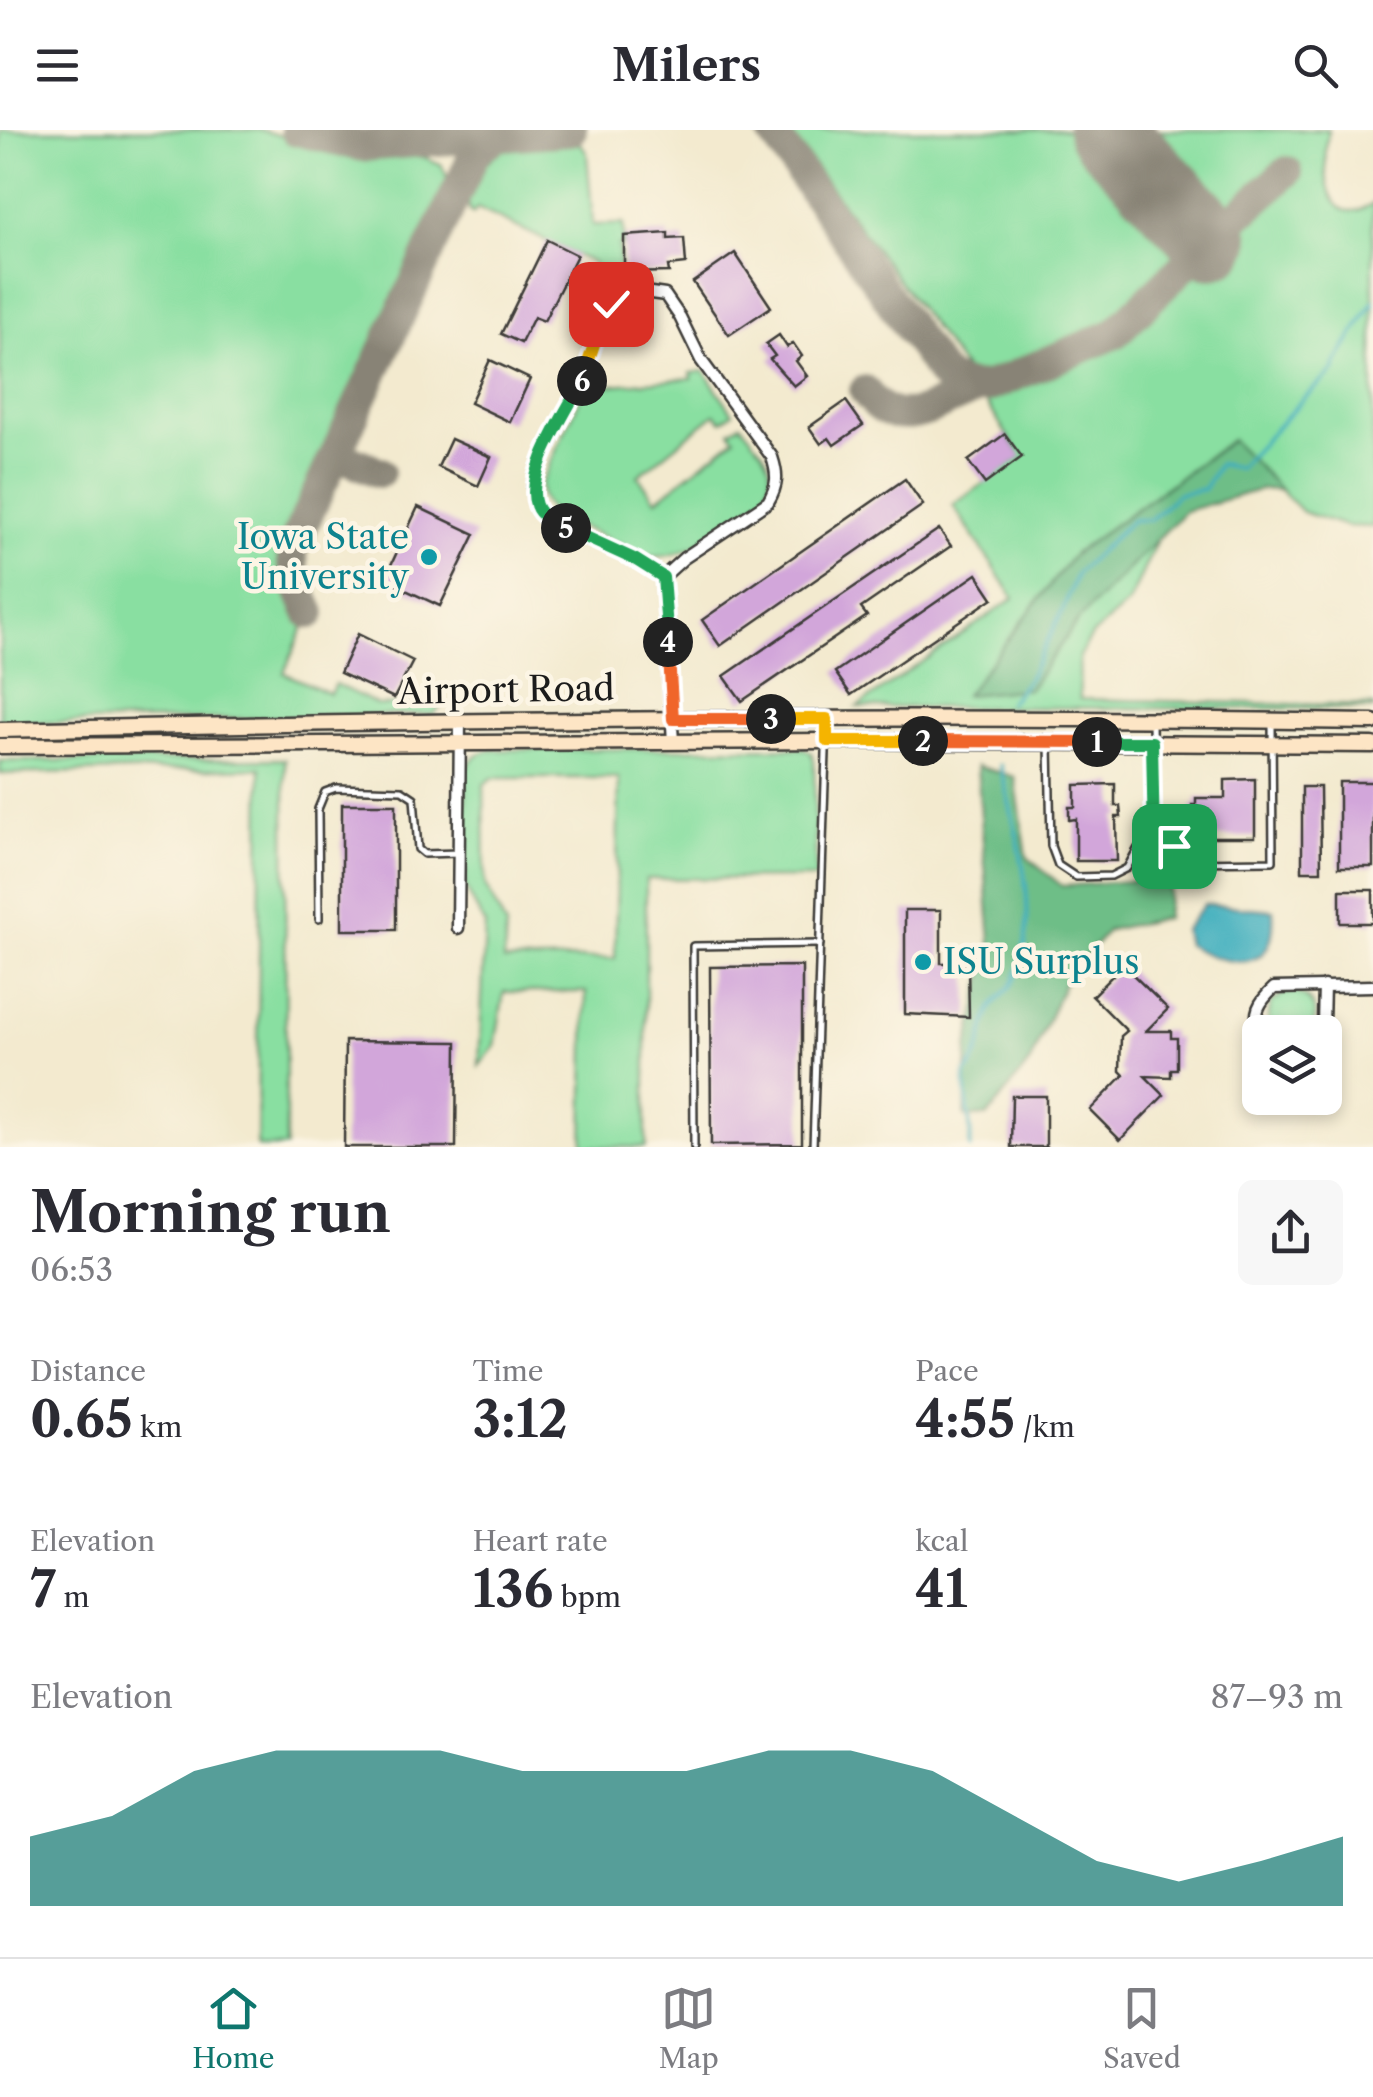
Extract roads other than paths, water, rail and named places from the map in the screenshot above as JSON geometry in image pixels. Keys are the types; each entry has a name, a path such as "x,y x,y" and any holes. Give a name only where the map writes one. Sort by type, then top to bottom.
{"main road":[{"name":"Airport Road","path":"0,730 460,720 1373,722"},
{"name":"Airport Road","path":"0,746 827,741 1373,745"}],"street":[{"path":"637,291 665,295 701,360 772,457 778,473 768,502 684,558 663,577 636,560 548,520 536,508 533,486 538,467 586,374 602,320 614,298 637,291"},
{"path":"663,577 673,742"},
{"path":"458,928 460,720"},
{"path":"1323,1015 1324,986"},
{"path":"1257,1015 1260,1001 1274,988 1373,986"}],"lane":[{"path":"813,1147 827,719"},
{"path":"1152,719 1154,842"},
{"path":"1049,742 1050,846 1058,866 1076,876 1111,876 1127,868 1138,848 1154,842 1174,846 1188,862 1274,861 1272,720"},
{"path":"319,919 318,808 325,792 336,788 410,793 414,798 418,849 424,854 459,853"},
{"path":"694,1147 693,946 820,944"}],"water":[{"path":"1204,904 1273,910 1268,947 1260,956 1235,961 1187,945 1184,930"}],"waterway":[{"path":"1009,703 1028,679 1077,573 1132,520 1150,520 1178,494 1204,489 1219,464 1239,468 1335,370 1373,302"},
{"path":"970,1147 966,1073 979,1051 991,1010 1015,979 1027,927 1024,872 1000,765"}],"place":[{"name":"Iowa State University","path":"429,557"},
{"name":"ISU Surplus","path":"923,962"}]}
